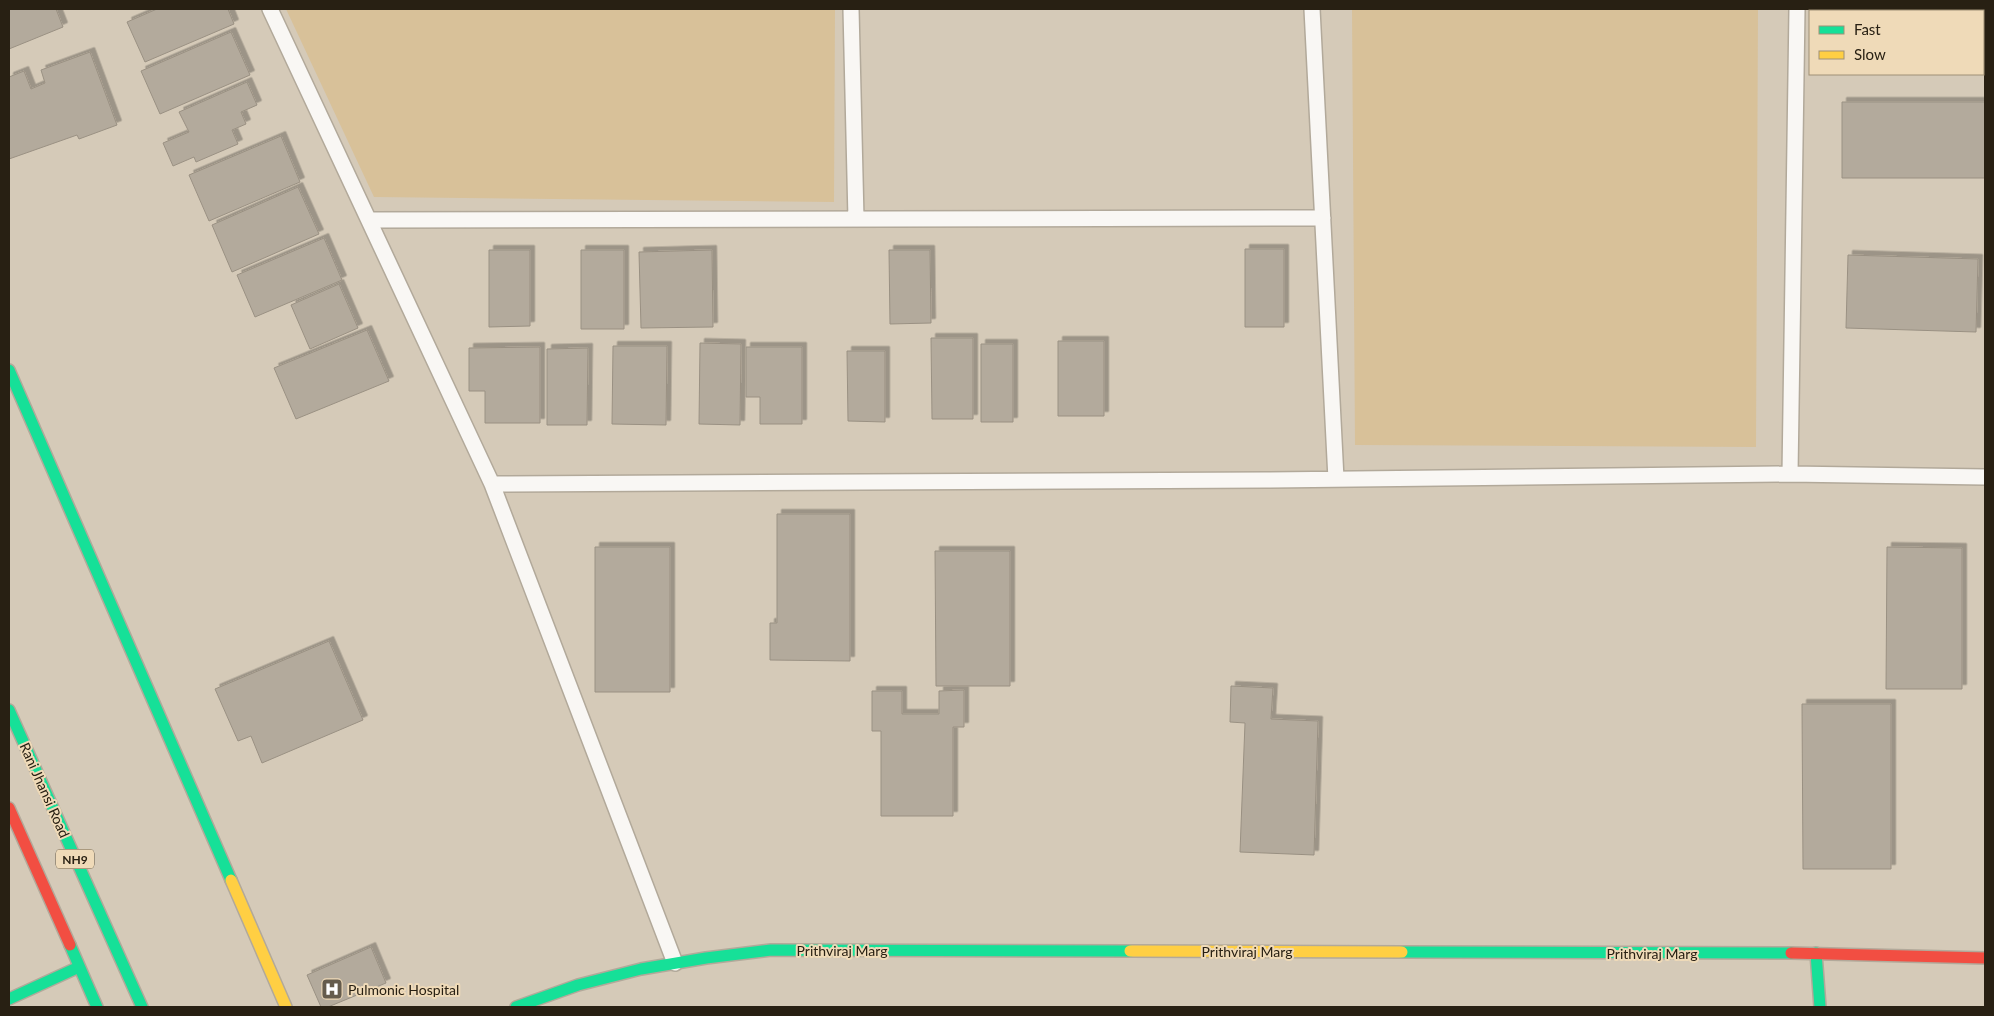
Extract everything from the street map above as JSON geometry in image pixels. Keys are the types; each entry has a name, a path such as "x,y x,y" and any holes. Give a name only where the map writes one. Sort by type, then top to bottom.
{"main road":[{"path":"9,370 286,1007"},
{"name":"Rani Jhansi Road","path":"9,710 142,1007"},
{"name":"NH9","path":"9,808 97,1007"},
{"name":"Prithviraj Marg","path":"516,1007 540,997 618,975 675,962 770,950 1816,953 1985,958"},
{"path":"1816,953 1820,1007"},
{"path":"9,999 79,967"}],"lane":[{"path":"270,9 492,484 675,962"},
{"path":"851,9 856,219"},
{"path":"1312,9 1336,479"},
{"path":"1790,474 1797,9"},
{"path":"369,220 1323,218"},
{"path":"492,484 1336,479 1790,474 1985,477"}],"shaded area":[{"path":"286,9 835,9 834,202 374,197"},
{"path":"1352,9 1758,9 1756,447 1355,445"}],"building":[{"path":"9,9 56,9 63,27 9,49"},
{"path":"157,9 228,9 234,24 145,62 127,22"},
{"path":"231,32 250,75 160,114 141,71"},
{"path":"90,52 117,125 79,139 77,135 9,159 9,77 24,71 31,89 45,83 41,70"},
{"path":"247,82 257,105 241,112 246,124 232,130 238,144 196,162 194,157 173,166 163,143 189,132 179,112"},
{"path":"1842,102 1985,102 1985,178 1842,178"},
{"path":"281,136 300,182 209,221 189,175"},
{"path":"298,187 319,234 232,272 212,225"},
{"path":"324,238 342,280 255,317 237,275"},
{"path":"1245,249 1284,249 1284,327 1245,327"},
{"path":"489,250 530,250 530,326 489,327"},
{"path":"581,250 624,250 624,329 581,329"},
{"path":"712,250 713,327 641,328 639,252"},
{"path":"889,250 930,250 931,323 890,324"},
{"path":"1848,255 1978,259 1976,332 1846,328"},
{"path":"339,284 358,328 310,349 291,305"},
{"path":"367,330 389,381 296,419 274,368"},
{"path":"931,338 973,338 973,419 932,419"},
{"path":"1058,341 1104,341 1104,416 1058,416"},
{"path":"700,343 741,344 740,425 699,424"},
{"path":"981,344 1013,344 1013,422 981,422"},
{"path":"613,346 667,346 666,425 612,424"},
{"path":"540,347 540,423 485,423 485,391 469,391 469,348"},
{"path":"746,347 802,347 802,424 760,424 760,397 746,397"},
{"path":"588,348 587,425 547,425 547,349"},
{"path":"847,351 885,351 885,422 848,421"},
{"path":"777,514 850,514 850,661 770,660 770,623 777,623"},
{"path":"595,547 670,547 670,692 595,692"},
{"path":"1887,547 1962,548 1962,689 1886,689"},
{"path":"935,551 1010,551 1010,686 936,686"},
{"path":"329,641 363,720 262,763 251,736 238,741 215,689"},
{"path":"1231,686 1273,688 1271,719 1318,721 1314,855 1240,852 1245,723 1230,722"},
{"path":"964,690 964,727 953,727 953,816 881,816 881,731 872,731 872,691 902,691 902,714 939,714 939,691"},
{"path":"1802,704 1891,704 1891,869 1803,869"},
{"path":"371,947 386,983 328,1007 321,1007 307,975"}],"traffic: fast":[{"path":"9,370 231,880"},
{"path":"9,710 142,1007"},
{"path":"70,945 97,1007"},
{"path":"516,1007 578,985 641,969 771,950 1130,951"},
{"path":"1402,952 1791,953"},
{"path":"1816,953 1820,1007"},
{"path":"9,999 79,967"}],"traffic: slow":[{"path":"231,880 286,1007"},
{"path":"1130,951 1402,952"}],"traffic: jam":[{"path":"9,808 70,945"},
{"path":"1791,953 1985,958"}],"place":[{"name":"Pulmonic Hospital","path":"332,989"}]}
